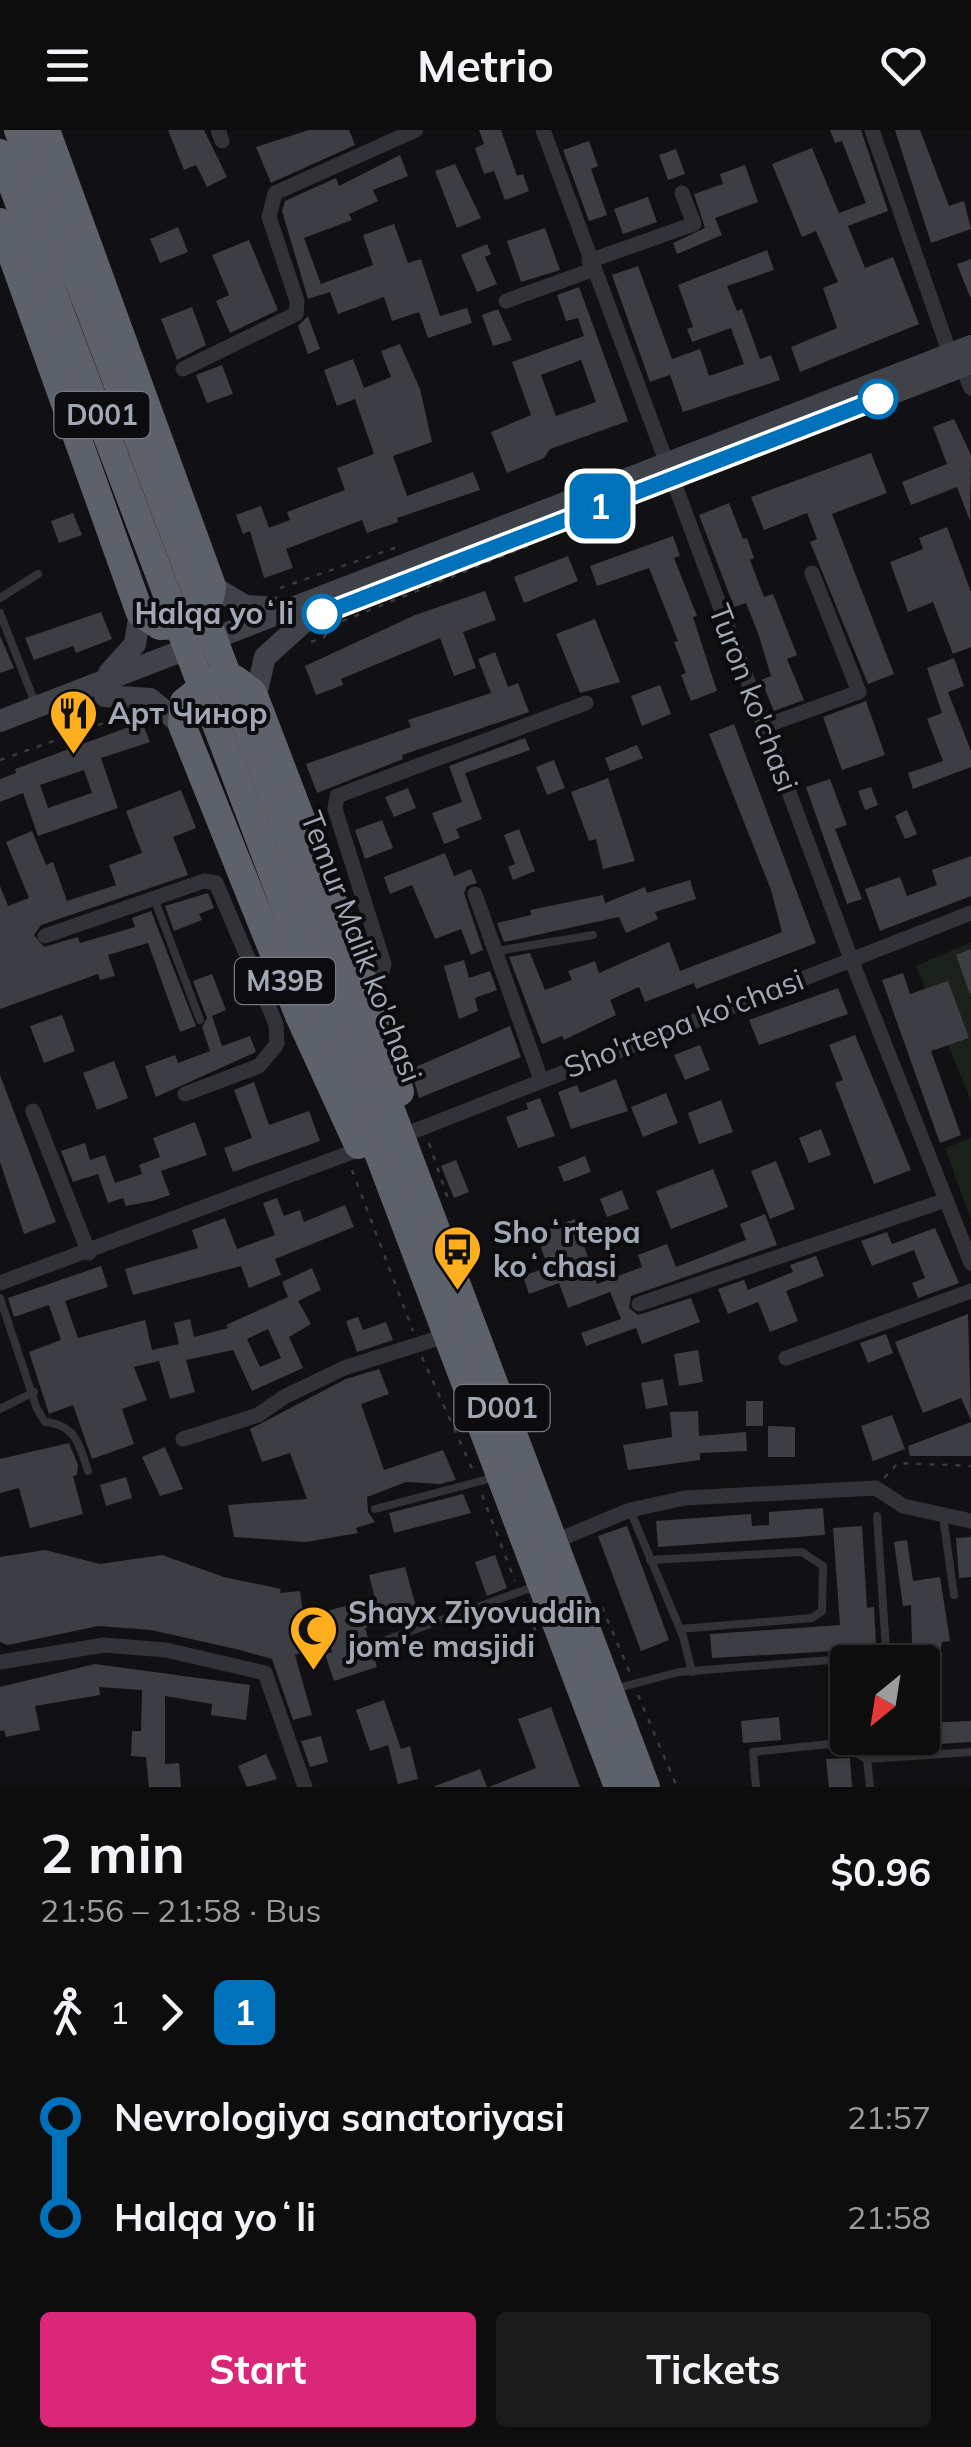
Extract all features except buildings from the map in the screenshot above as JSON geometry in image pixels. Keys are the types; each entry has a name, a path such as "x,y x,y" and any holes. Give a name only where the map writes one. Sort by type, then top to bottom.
{"highway":[{"name":"Temur Malik ko'chasi","path":"18,130 66,250 386,1141"},
{"path":"46,130 66,250"},
{"path":"0,222 147,618 180,624 210,596 46,130"},
{"name":"Temur Malik ko'chasi","path":"0,154 427,1248 553,1542 622,1687 646,1787"},
{"path":"183,714 206,684 245,689 364,983 386,1141 427,1248"},
{"name":"M39B","path":"183,714 288,1020 386,1141"},
{"name":"Temur Malik ko'chasi","path":"427,1248 446,1336 488,1479 530,1589 616,1786"}],"main road":[{"path":"0,166 18,198"},
{"path":"0,737 169,664 222,644 304,623 667,472 965,363"},
{"path":"210,596 304,623"},
{"path":"102,690 132,650 147,618"},
{"path":"245,689 265,657 304,623"},
{"path":"0,721 102,690 150,699 183,714"}],"street":[{"path":"183,369 296,314 297,301 269,217 275,194 416,130"},
{"name":"Turon ko'chasi","path":"543,130 851,959 971,1262"},
{"path":"872,130 965,363"},
{"path":"506,301 694,224 682,193"},
{"path":"764,726 858,692 812,574"},
{"path":"364,983 380,976 384,964 335,810 337,796 586,704"},
{"path":"45,936 204,881 216,883 288,1020 266,1062 185,1094"},
{"path":"475,894 492,952 541,1080"},
{"name":"Sho'rtepa ko'chasi","path":"0,1284 386,1141 971,913"},
{"path":"34,1112 89,1253"},
{"path":"639,1304 946,1200"},
{"path":"786,1358 971,1291"},
{"path":"184,1440 258,1415 284,1397 344,1368 446,1336"},
{"path":"553,1542 630,1510 685,1498 876,1488 903,1506 971,1521"},
{"path":"0,1662 104,1645 166,1650 265,1672 305,1787"}],"lane":[{"path":"0,598 38,574"},
{"path":"0,613 36,707"},
{"path":"154,898 200,1020"},
{"path":"492,952 594,935"},
{"path":"0,1298 45,1422 62,1424 76,1434 88,1471"},
{"path":"0,1408 34,1392"},
{"path":"374,1509 488,1479"},
{"path":"630,1510 680,1629 692,1672"},
{"path":"622,1687 692,1672 880,1656 886,1649 877,1516"},
{"path":"943,1516 954,1595"},
{"path":"650,1560 802,1552 823,1566 822,1611 812,1618 680,1629"},
{"path":"386,1640 530,1589"},
{"path":"756,1787 753,1752 840,1744 867,1758 971,1752"},
{"path":"867,1758 870,1787"}],"path":[{"path":"304,623 324,638 333,625 541,541"},
{"path":"0,760 128,714"},
{"path":"386,1141 454,1216"},
{"path":"386,1141 418,1345 433,1390 488,1479 530,1589"},
{"path":"876,1488 898,1462 971,1466"},
{"path":"600,1602 622,1687 677,1787"}],"shaded area":[{"path":"971,942 971,1101 916,966"},
{"path":"971,1138 971,1220 945,1148"}],"bus line":[{"name":"1","path":"322,614 878,399"}],"place":[{"name":"Halqa yoʻli","path":"322,614"},
{"name":"Арт Чинор","path":"73,756"},
{"name":"Shoʻrtepa koʻchasi","path":"458,1292"},
{"name":"Shayx Ziyovuddin jom'e masjidi","path":"313,1672"}]}
